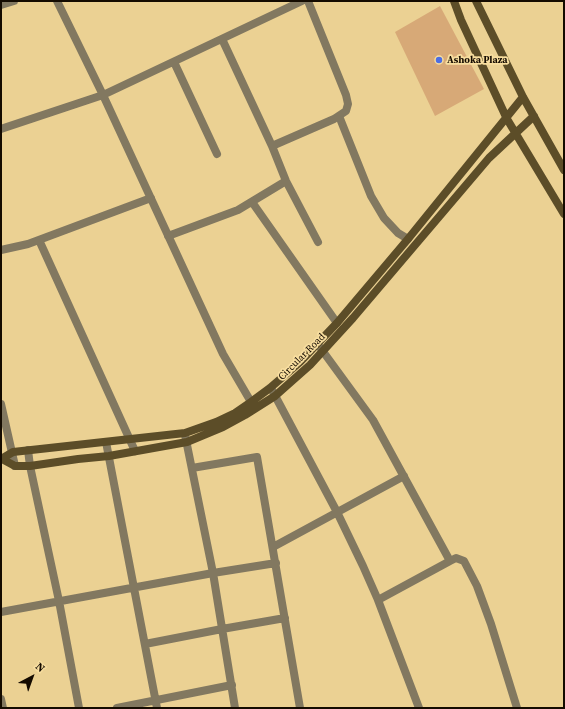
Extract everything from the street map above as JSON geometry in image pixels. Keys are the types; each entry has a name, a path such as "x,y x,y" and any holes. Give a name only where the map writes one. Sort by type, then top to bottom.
{"main road":[{"path":"454,1 461,20 507,119 564,214"},
{"path":"476,1 523,97 564,170"},
{"name":"Circular Road","path":"1,459 15,466 30,466 109,456 187,442 223,427 253,405 300,362 337,323 507,119 523,97"},
{"name":"Circular Road","path":"1,459 13,452 185,433 216,422 275,396 310,365 353,318 489,158 534,116"}],"street":[{"path":"1,5 14,1"},
{"path":"57,1 103,95 223,354 253,405"},
{"path":"1,129 103,95 302,1"},
{"path":"272,146 339,116 346,111 348,104 346,95 308,1"},
{"path":"222,39 272,146 286,181 318,242"},
{"path":"174,62 217,154"},
{"path":"339,116 372,196 384,218 398,233 408,239"},
{"path":"168,236 238,210 286,181"},
{"path":"1,250 39,240 151,198"},
{"path":"252,202 337,323"},
{"path":"39,240 135,451"},
{"path":"317,344 373,420 450,561"},
{"path":"270,388 337,512 378,600 418,708"},
{"path":"1,404 15,466"},
{"path":"185,433 213,573 235,708"},
{"path":"106,442 156,704"},
{"path":"28,450 79,708"},
{"path":"192,468 257,457 300,708"},
{"path":"273,547 404,476"},
{"path":"378,600 456,558 464,562 477,586 518,708"},
{"path":"1,612 213,573 276,564"},
{"path":"145,644 285,618"},
{"path":"117,708 156,704 232,685"},
{"path":"1,699 3,708"}],"building":[{"name":"Ashoka Plaza","path":"440,6 484,89 435,116 395,32"}],"place":[{"name":"Ashoka Plaza","path":"439,60"}]}
